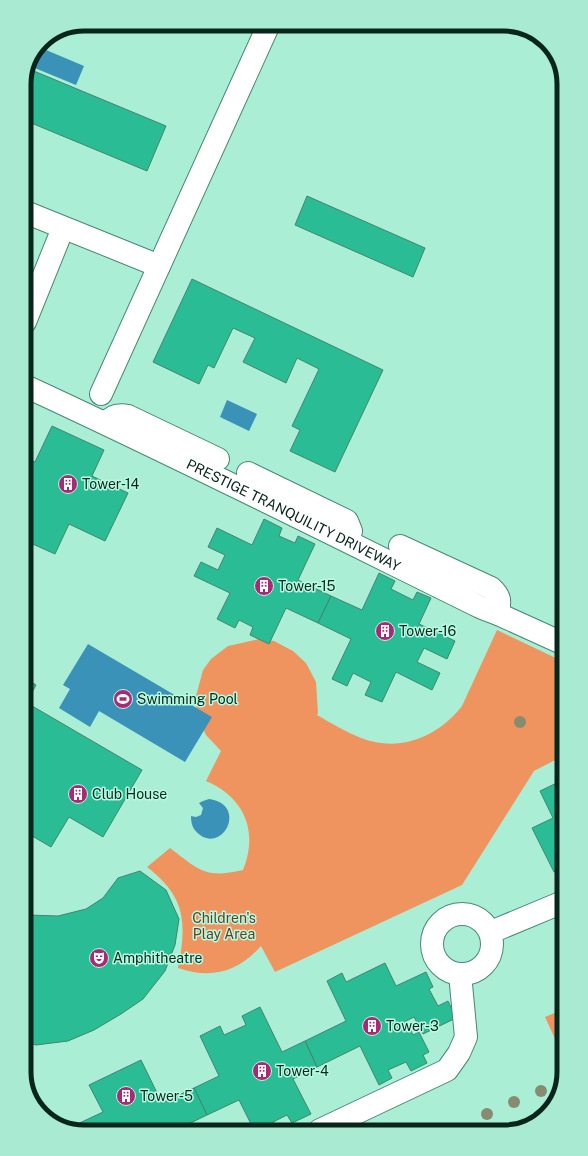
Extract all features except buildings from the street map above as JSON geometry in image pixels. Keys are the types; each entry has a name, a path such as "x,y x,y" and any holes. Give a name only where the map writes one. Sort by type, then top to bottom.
{"street":[{"path":"101,394 266,31"},
{"path":"31,215 159,266"},
{"path":"31,307 63,228"},
{"name":"PRESTIGE TRANQUILITY DRIVEWAY","path":"31,389 106,423 482,608 557,641"},
{"path":"106,423 110,418 122,414 218,459"},
{"path":"248,474 347,521 350,531 348,541"},
{"path":"400,546 491,588 500,600 498,614"},
{"path":"490,932 557,904"},
{"path":"458,913 468,914 481,920 490,932 493,940 490,957 484,965 473,972 460,974 451,972 443,967 436,960 432,951 434,931 440,922 448,916 458,913"},
{"path":"331,1125 447,1070 459,1053 466,1037 460,974"}],"green space":[{"name":"Children's Play Area","path":"497,630 557,659 557,759 534,771 462,885 275,972 261,946 243,962 233,968 223,971 202,973 178,968 182,937 180,912 170,889 147,867 170,848 196,867 211,873 230,873 243,870 248,856 248,829 245,817 239,806 230,796 206,781 221,751 206,735 199,721 195,700 203,670 211,659 228,646 259,639 274,641 293,651 306,663 316,682 317,715 361,738 375,742 389,744 403,743 430,734 452,717 462,706"},
{"path":"557,1012 557,1043 545,1017"}],"water":[{"path":"44,49 84,66 76,85 34,68 36,60"},
{"path":"227,400 257,414 249,431 220,417"},
{"name":"Swimming Pool","path":"88,644 212,717 185,762 99,711 90,727 59,708 70,689 63,685"},
{"path":"209,799 221,803 227,809 229,817 228,825 224,832 217,837 209,839 200,835 194,829 191,816 196,817 201,815 203,808 199,803"}],"place":[{"name":"Tower-14","path":"68,484"},
{"name":"Tower-15","path":"264,586"},
{"name":"Tower-16","path":"385,631"},
{"name":"Swimming Pool","path":"123,699"},
{"name":"Club House","path":"78,794"},
{"name":"Amphitheatre","path":"99,958"},
{"name":"Tower-3","path":"372,1026"},
{"name":"Tower-4","path":"262,1071"},
{"name":"Tower-5","path":"126,1096"}]}
